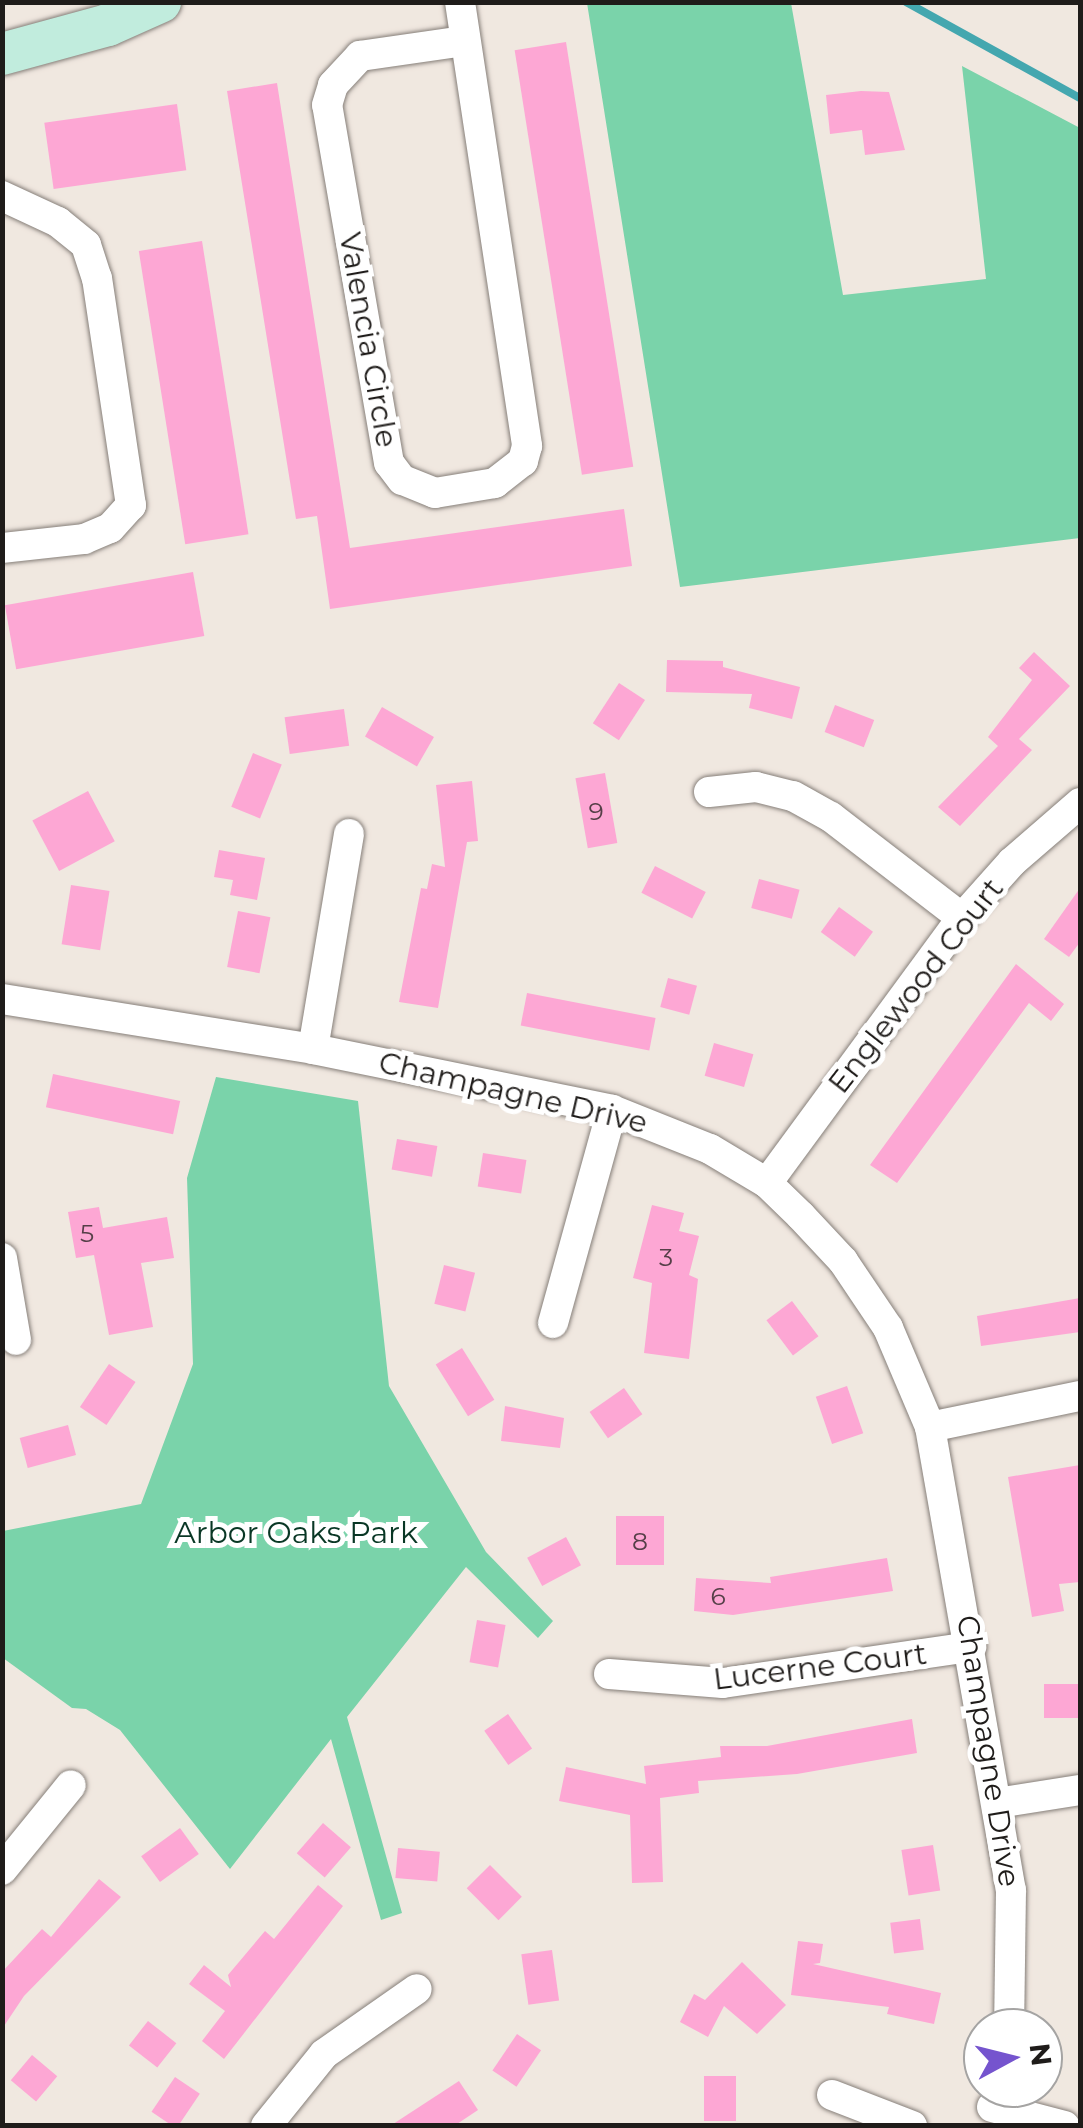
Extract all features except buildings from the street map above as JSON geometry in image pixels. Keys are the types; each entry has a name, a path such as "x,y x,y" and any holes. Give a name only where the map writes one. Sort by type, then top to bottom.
{"main road":[{"path":"2,54 160,2"}],"street":[{"name":"Valencia Circle","path":"460,2 527,446 516,468 495,483 435,493 402,480 384,441 327,105 333,85 360,56 464,41"},
{"path":"2,196 58,222 86,245 97,278 131,505 110,528 84,539 2,548"},
{"path":"709,792 756,787 793,796 832,817 962,918"},
{"name":"Englewood Court","path":"767,1183 962,918 1012,862 1080,803"},
{"path":"313,1049 350,834"},
{"name":"Champagne Drive","path":"2,999 313,1049 612,1110 677,1132 767,1183 865,1291 930,1427 997,1804 1015,1959 1011,2008"},
{"path":"553,1323 612,1110"},
{"path":"2,1258 16,1340"},
{"path":"930,1427 961,1416 1080,1396"},
{"name":"Lucerne Court","path":"609,1674 723,1683 971,1646"},
{"path":"2,1870 71,1785"},
{"path":"997,1804 1080,1790"},
{"path":"266,2126 324,2054 418,1989"},
{"path":"832,2094 912,2126"},
{"path":"995,2108 1066,2126"}],"green space":[{"path":"587,3 791,3 843,295 986,279 962,66 1080,128 1080,538 680,587"},
{"name":"Arbor Oaks Park","path":"216,1077 358,1101 389,1386 486,1552 553,1621 538,1638 466,1567 347,1717 402,1913 381,1920 331,1739 230,1869 120,1730 86,1709 72,1708 3,1658 3,1531 141,1504 193,1364 187,1178"}],"waterway":[{"path":"906,2 1080,98"}]}
